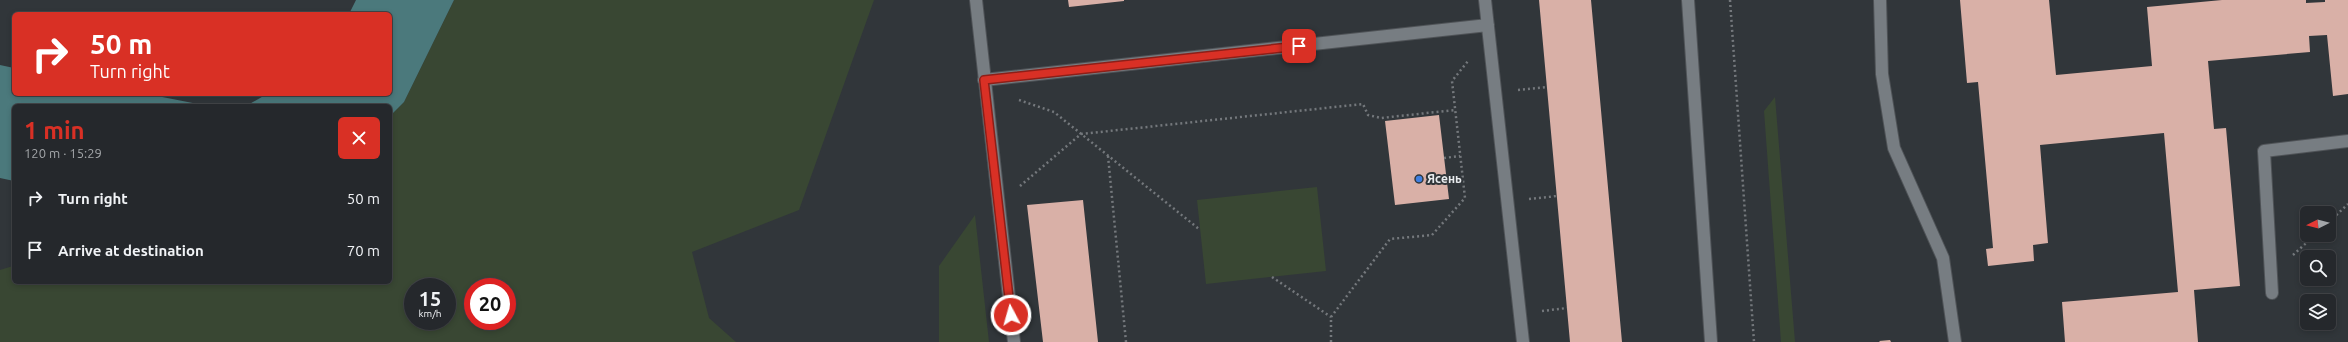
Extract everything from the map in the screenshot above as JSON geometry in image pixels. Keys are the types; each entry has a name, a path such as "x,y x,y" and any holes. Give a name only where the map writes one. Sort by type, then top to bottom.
{"street":[{"path":"976,0 1014,342"},
{"path":"1485,0 1523,342"},
{"path":"1688,0 1711,342"},
{"path":"1880,0 1882,74 1894,148 1943,258 1955,342"},
{"path":"985,84 1488,30"},
{"path":"2272,293 2264,151 2348,141"}],"path":[{"path":"1730,0 1754,342"},
{"path":"1331,342 1331,317 1390,240 1432,235 1465,198 1452,81 1488,30"},
{"path":"985,84 1054,112 1200,229"},
{"path":"1495,92 1547,87"},
{"path":"998,205 1081,134 1363,104 1368,115 1381,118 1455,110"},
{"path":"1108,156 1126,342"},
{"path":"1444,158 1460,156"},
{"path":"2336,215 2348,204"},
{"path":"1272,277 1331,317"}],"green space":[{"path":"454,0 874,0 799,210 692,252 709,318 736,342 0,342 0,270 12,266 12,284 392,284 392,114 404,102"},
{"path":"1775,97 1795,342 1781,342 1764,111"},
{"path":"1317,187 1326,271 1206,284 1197,200"},
{"path":"975,215 989,342 939,342 939,266"}],"water":[{"path":"356,0 454,0 404,102 392,114 392,104 250,104 264,96 392,96 392,12 350,12"},
{"path":"0,65 12,68 12,96 157,96 198,104 12,104 12,181 0,178"}],"building":[{"path":"1068,0 1124,0 1124,1 1069,7"},
{"path":"1539,0 1591,0 1622,342 1570,342"},
{"path":"1960,0 2049,0 2056,75 2152,66 2147,7 2222,0 2306,0 2306,3 2325,2 2325,0 2348,0 2348,94 2333,96 2327,35 2309,36 2310,52 2208,61 2214,129 2226,128 2240,286 2194,290 2198,342 2065,342 2062,302 2178,292 2164,133 2040,145 2048,243 2033,245 2034,261 1988,266 1986,249 1993,248 1978,82 1967,83"},
{"name":"Ясень","path":"1439,115 1449,199 1395,205 1385,121"},
{"path":"1083,200 1098,342 1043,342 1027,205"},
{"path":"1890,340 1891,342 1879,341"}],"place":[{"name":"Ясень","path":"1419,179"}],"route":[{"path":"1011,315 984,80 1299,46"}]}
